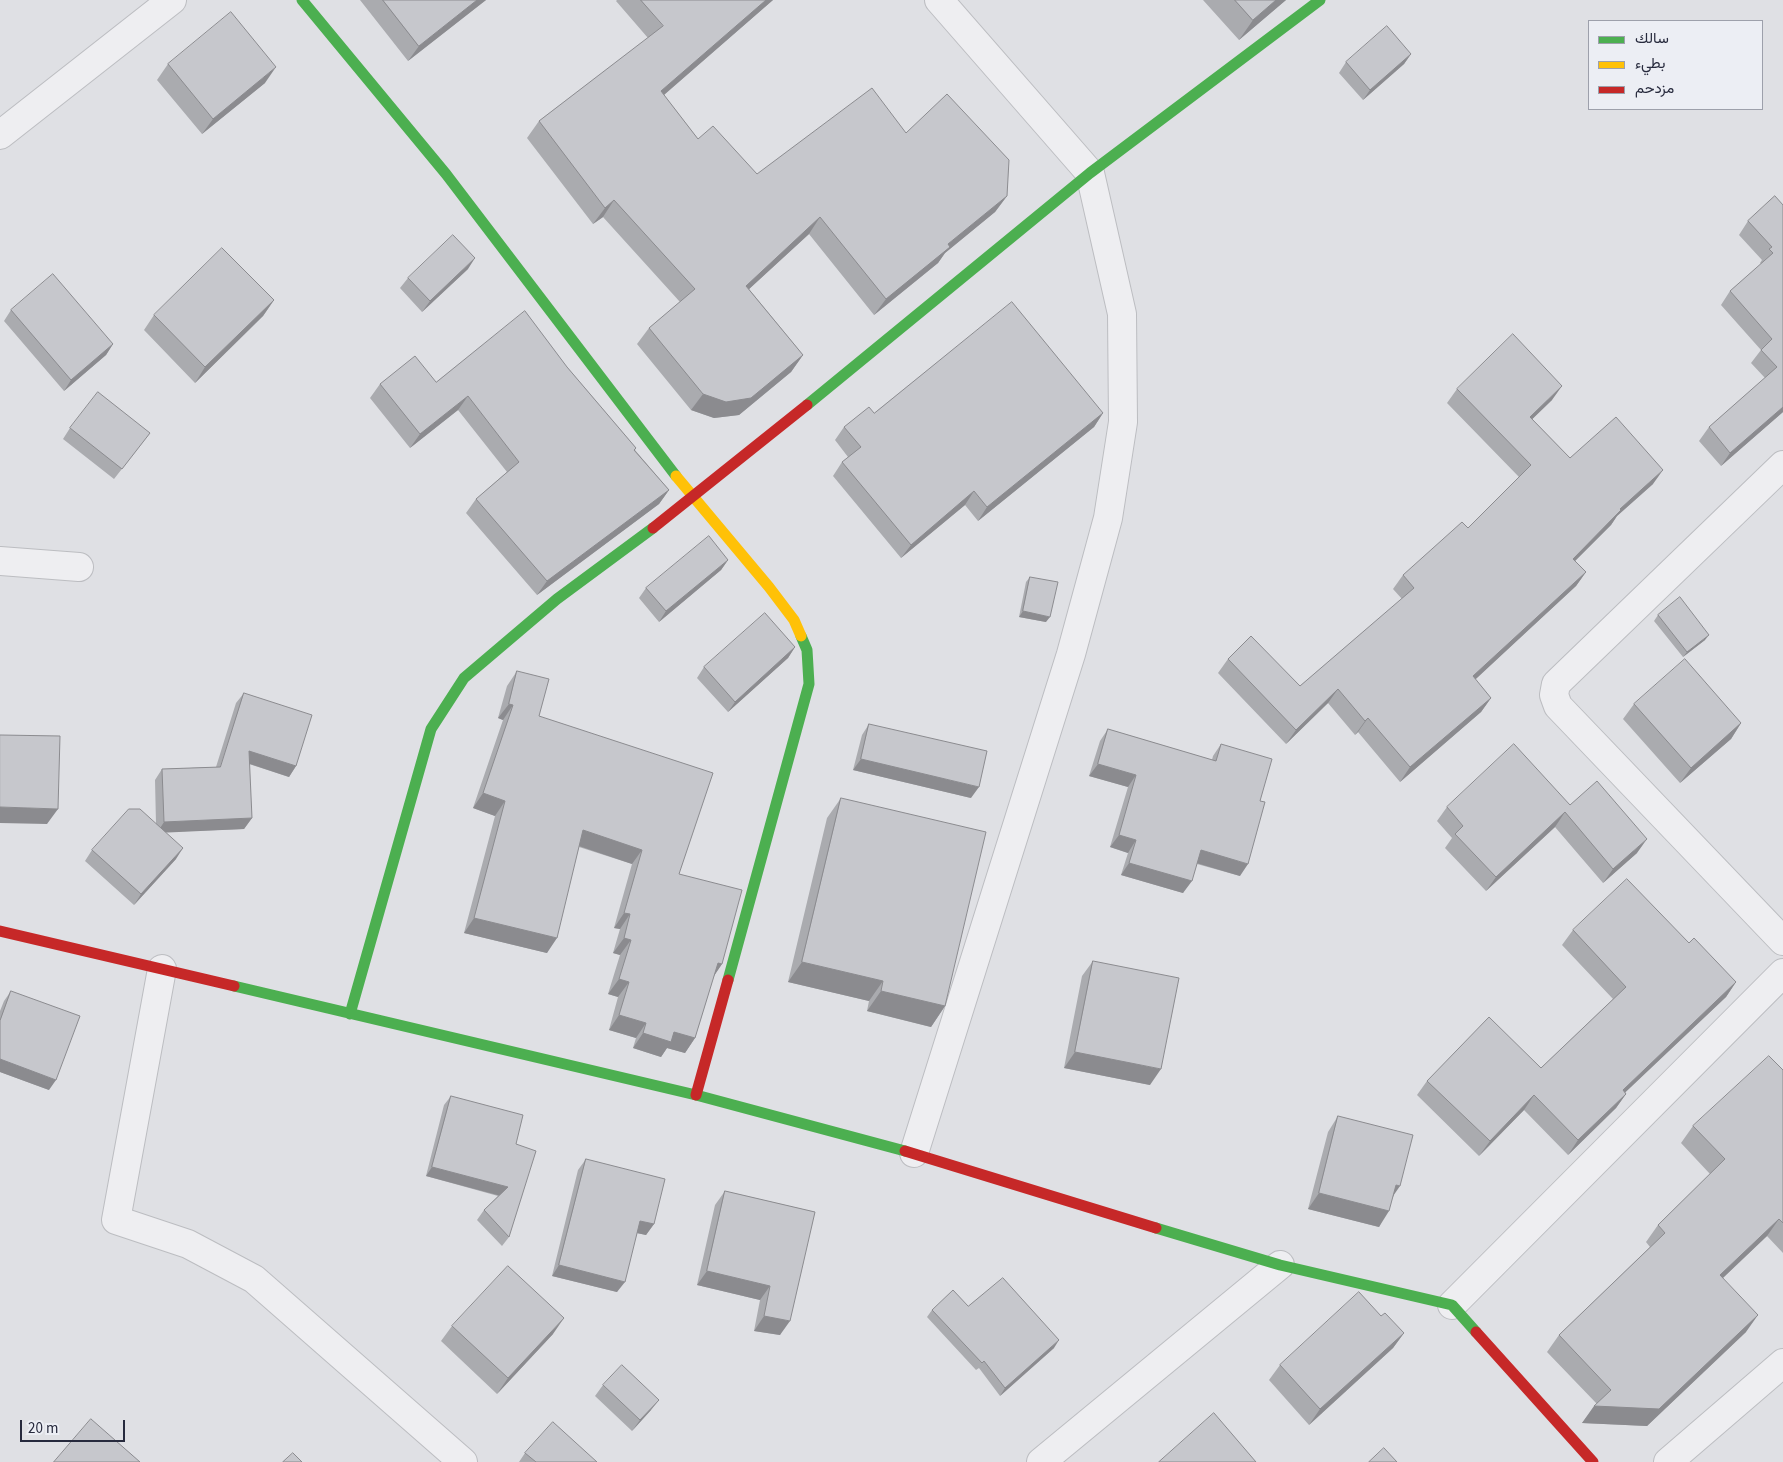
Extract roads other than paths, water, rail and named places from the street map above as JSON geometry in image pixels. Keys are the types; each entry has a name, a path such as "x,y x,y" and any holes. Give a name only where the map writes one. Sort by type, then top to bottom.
{"street":[{"path":"0,135 172,0"},
{"path":"302,0 446,174 693,498 769,587 794,620 806,650 809,684 696,1095"},
{"path":"914,1153 1068,663 1108,518 1123,422 1122,314 1090,173 939,0"},
{"path":"350,1014 430,729 464,678 557,599 693,498 1090,173 1320,0"},
{"path":"1783,465 1556,684 1554,695 1558,706 1783,941"},
{"path":"0,562 79,568"},
{"path":"0,931 696,1095 914,1153 1280,1265 1452,1305 1593,1462"},
{"path":"162,969 116,1220 188,1244 254,1279 463,1462"},
{"path":"1452,1305 1783,973"},
{"path":"1040,1462 1280,1265"},
{"path":"1668,1462 1783,1363"}]}
